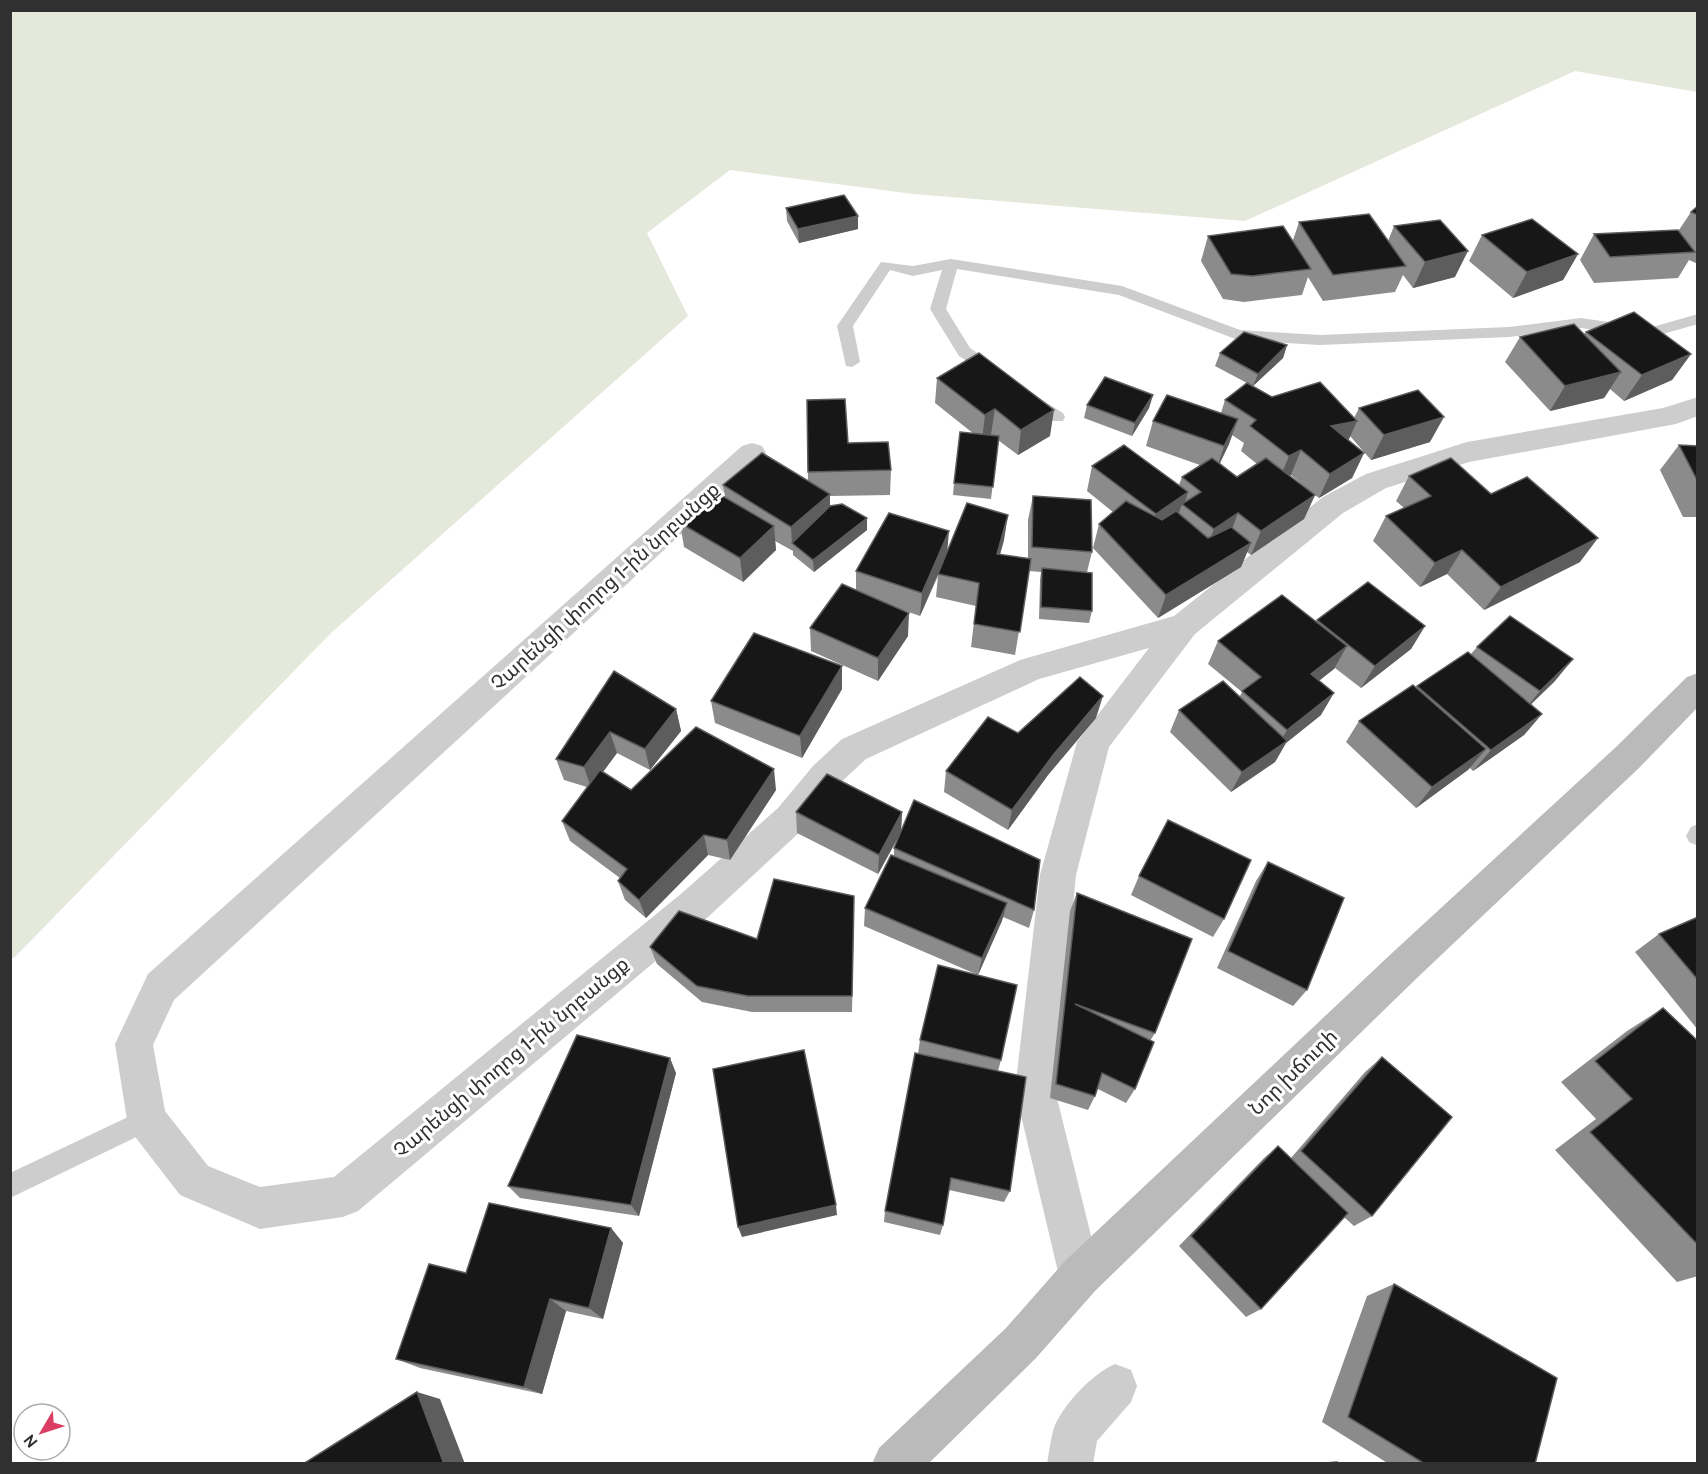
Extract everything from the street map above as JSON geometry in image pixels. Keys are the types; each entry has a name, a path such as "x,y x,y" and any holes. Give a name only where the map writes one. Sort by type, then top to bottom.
{"main road":[{"name":"Նոր խճուղի","path":"895,1464 1022,1343 1080,1276 1413,957 1628,757 1698,686"}],"street":[{"name":"Չարենցի փողոց 1-ին նրբանցք","path":"752,453 161,987 134,1044 147,1120 194,1181 260,1208 343,1196 695,905 790,819 825,776 854,749 1031,669 1185,625 1333,505 1376,481 1467,452 1666,417 1698,406"},
{"path":"1080,1276 1035,1090 1058,875 1094,742 1185,625"},
{"path":"1070,1464 1076,1431 1114,1386"}],"lane":[{"path":"852,362 845,326 886,266 913,271 951,264 1122,291 1238,335 1320,340 1509,332 1581,323 1649,333 1698,319"},
{"path":"951,264 938,309 964,352 1002,378"},
{"path":"1020,391 1057,417"},
{"path":"10,1186 147,1120"}],"shaded area":[{"path":"11,10 1697,10 1697,92 1575,71 1245,221 913,194 730,170 647,233 688,316 330,634 14,958 10,958"}],"building":[{"path":"844,195 858,216 798,229 786,208"},
{"path":"1698,206 1698,215 1691,212"},
{"path":"1369,214 1406,266 1333,275 1299,222"},
{"path":"1532,219 1578,254 1527,272 1482,235"},
{"path":"1440,220 1468,251 1425,262 1394,226"},
{"path":"1283,226 1311,269 1252,276 1231,274 1208,236"},
{"path":"1678,230 1695,252 1610,257 1594,234"},
{"path":"1634,312 1691,354 1642,375 1586,332"},
{"path":"1574,324 1621,372 1565,386 1520,337"},
{"path":"1244,332 1287,345 1258,374 1220,353"},
{"path":"979,353 1054,410 1021,430 995,409 985,415 937,378"},
{"path":"1105,377 1153,395 1135,423 1087,405"},
{"path":"1320,382 1357,421 1331,426 1364,453 1330,474 1301,450 1289,456 1250,426 1256,420 1225,400 1247,383 1272,397"},
{"path":"1418,390 1444,417 1384,435 1359,408"},
{"path":"1167,395 1238,419 1224,446 1153,421"},
{"path":"845,399 848,443 888,442 891,470 808,472 807,400"},
{"path":"960,432 999,436 993,487 954,483"},
{"path":"1124,445 1188,492 1156,514 1092,466"},
{"path":"1679,445 1698,446 1698,482"},
{"path":"762,453 830,494 791,527 723,485"},
{"path":"1212,458 1237,477 1266,458 1315,495 1261,531 1238,513 1214,529 1182,504 1201,492 1182,477"},
{"path":"1451,458 1491,494 1527,477 1598,538 1501,587 1462,550 1435,563 1386,516 1431,496 1409,476"},
{"path":"714,491 774,526 740,558 680,523"},
{"path":"1033,496 1091,500 1092,552 1032,547"},
{"path":"1126,501 1162,520 1176,511 1208,538 1231,527 1251,543 1166,595 1099,524"},
{"path":"967,503 1008,515 997,554 1031,559 1020,632 974,624 979,583 938,574"},
{"path":"842,504 867,518 813,560 792,543 830,506"},
{"path":"889,513 949,531 922,593 856,571"},
{"path":"1042,568 1092,573 1092,611 1041,607"},
{"path":"1368,582 1425,626 1375,666 1317,620"},
{"path":"842,584 909,613 878,658 810,628"},
{"path":"1282,595 1347,646 1311,674 1334,693 1287,730 1242,691 1261,677 1218,641"},
{"path":"1510,616 1573,659 1540,691 1477,647"},
{"path":"754,633 842,666 800,736 711,701"},
{"path":"1468,652 1542,714 1491,750 1417,686"},
{"path":"614,671 676,709 645,749 610,732 584,767 556,759"},
{"path":"1080,677 1103,696 1054,754 1012,810 946,771 988,717 1018,733"},
{"path":"1223,681 1287,741 1242,772 1179,710"},
{"path":"1413,685 1486,749 1432,787 1359,721"},
{"path":"696,727 774,769 727,840 704,835 639,900 618,881 627,869 562,821 600,770 631,790"},
{"path":"827,774 902,812 879,855 796,812"},
{"path":"914,800 1040,860 1034,910 894,848"},
{"path":"1168,820 1251,860 1224,919 1139,876"},
{"path":"891,855 1007,903 982,958 865,908"},
{"path":"1268,862 1344,898 1307,990 1228,951"},
{"path":"774,879 854,896 852,996 748,996 697,986 650,947 679,911 757,939"},
{"path":"1077,893 1192,939 1155,1033 1075,1004 1154,1042 1135,1089 1102,1073 1095,1096 1056,1084"},
{"path":"1698,917 1698,980 1659,934"},
{"path":"938,965 1017,985 1001,1060 920,1040"},
{"path":"1663,1008 1698,1041 1698,1245 1590,1132 1632,1099 1595,1061"},
{"path":"577,1035 670,1058 631,1205 508,1186"},
{"path":"804,1050 836,1205 738,1227 713,1069"},
{"path":"915,1053 1026,1077 1010,1191 951,1178 943,1225 885,1211"},
{"path":"1382,1057 1452,1117 1372,1216 1301,1151"},
{"path":"1278,1146 1348,1213 1261,1309 1191,1236"},
{"path":"489,1203 611,1228 589,1308 550,1299 524,1387 396,1359 429,1264 466,1273"},
{"path":"1394,1284 1557,1378 1535,1464 1425,1464 1348,1417"},
{"path":"417,1392 444,1464 303,1464"}]}
